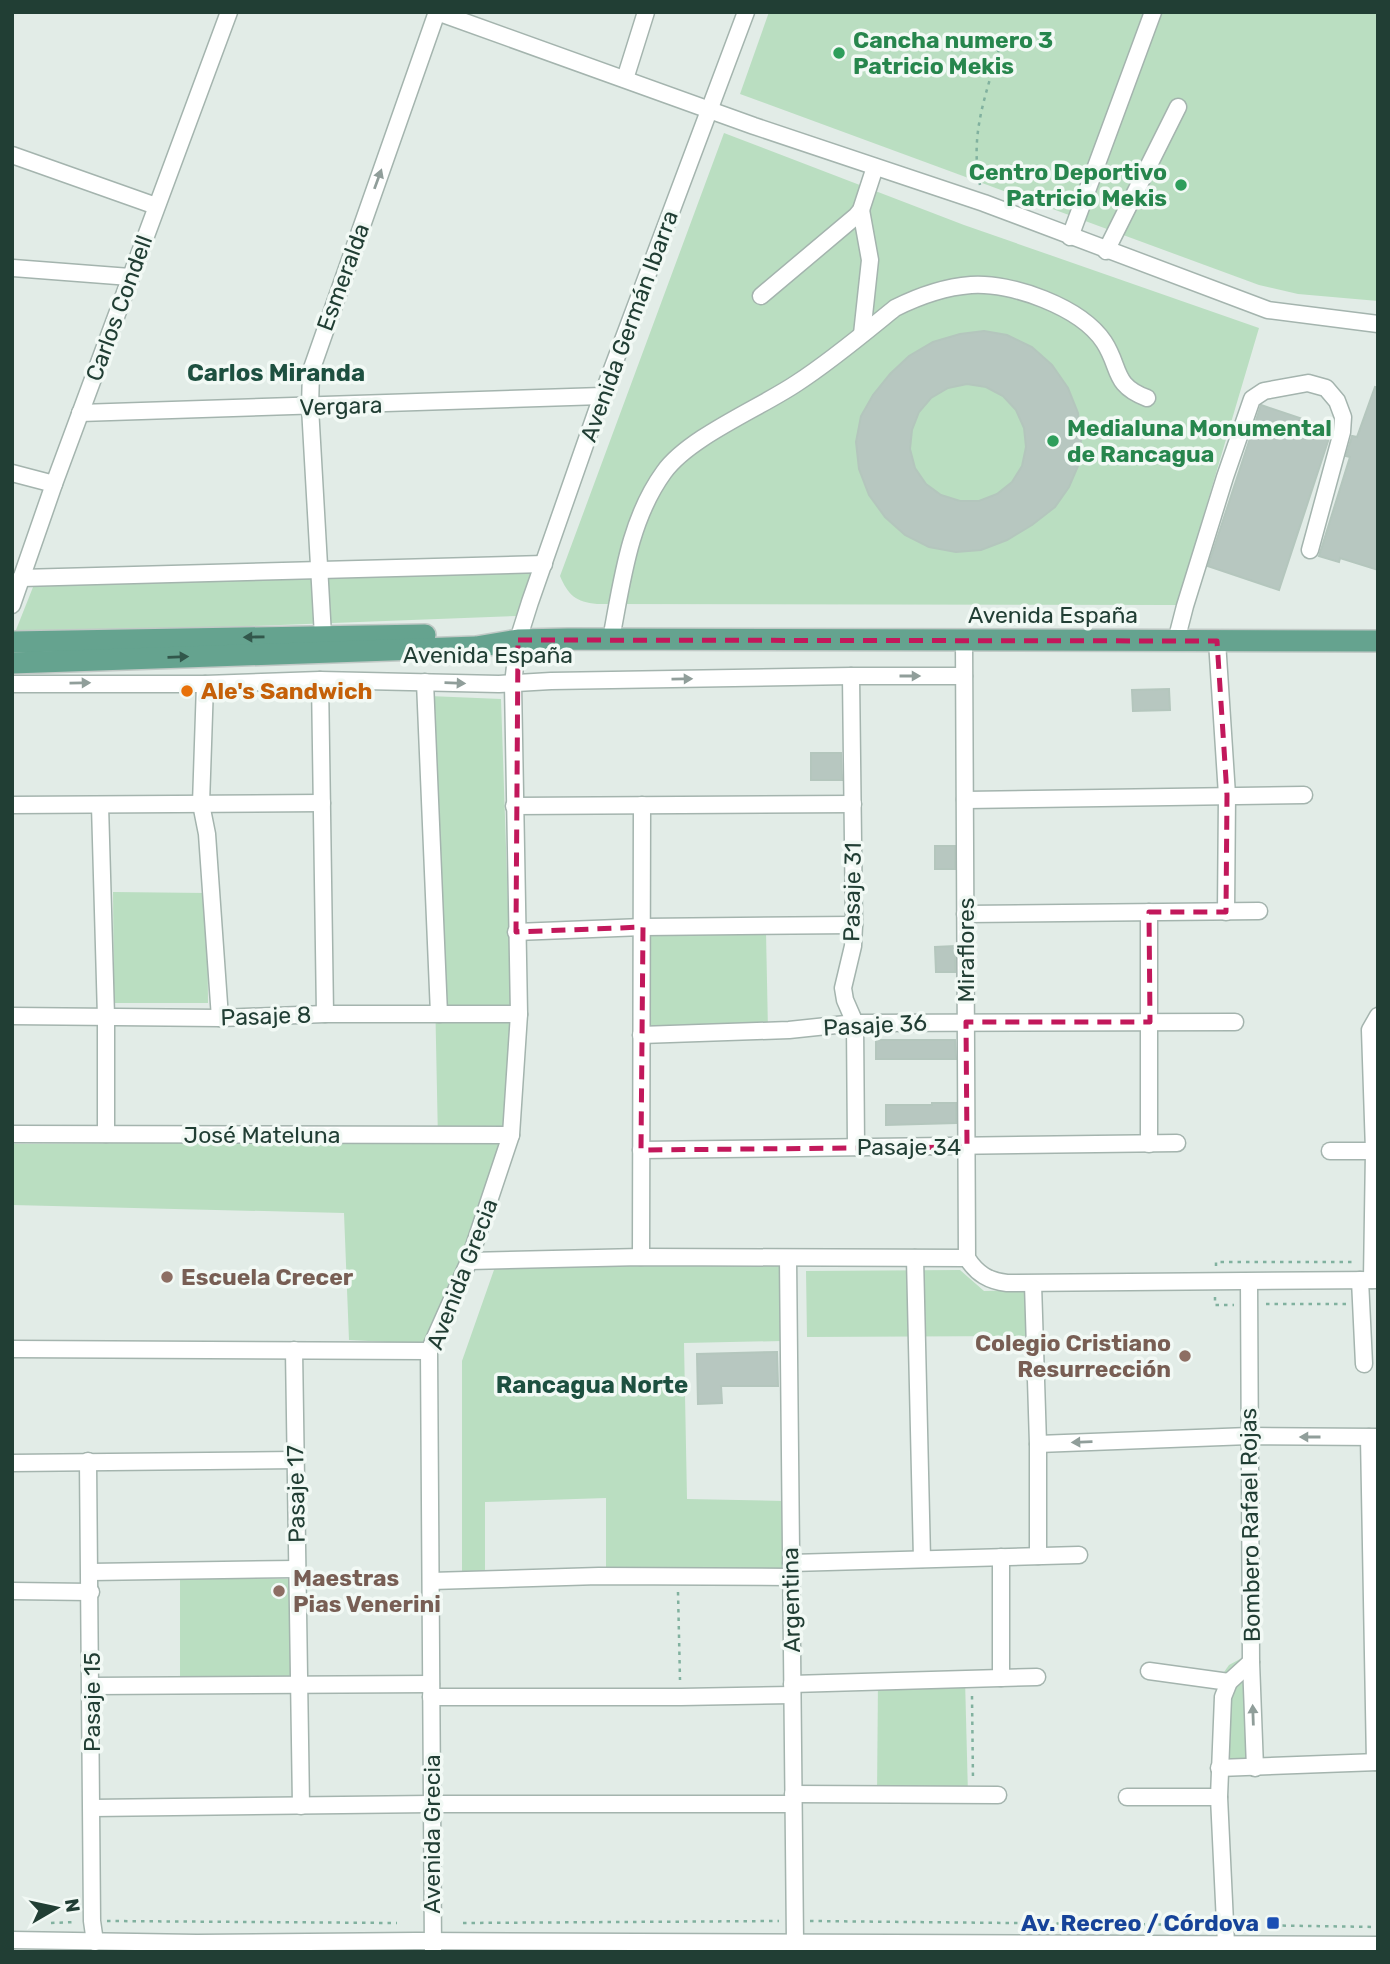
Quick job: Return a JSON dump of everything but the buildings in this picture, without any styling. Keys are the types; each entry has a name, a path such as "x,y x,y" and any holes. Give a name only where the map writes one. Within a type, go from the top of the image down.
{"main road":[{"name":"Avenida España","path":"12,642 481,634 507,636 517,640"},
{"name":"Avenida España","path":"12,663 476,647 517,640 1378,641"}],"street":[{"name":"Carlos Condell","path":"12,606 54,484 229,12"},
{"path":"437,12 464,17 625,79 984,203 1268,310 1378,324"},
{"name":"Esmeralda","path":"323,636 310,381 315,357 437,12"},
{"path":"625,79 646,12"},
{"name":"Avenida Germán Ibarra","path":"517,640 602,397 746,12"},
{"path":"1070,237 1153,12"},
{"path":"1106,251 1178,107"},
{"path":"12,155 156,206"},
{"path":"863,334 870,260 861,209 875,167"},
{"path":"761,296 861,209"},
{"path":"13,268 130,277"},
{"path":"611,639 630,547 641,514 666,469 682,453 796,384 895,309 913,299 968,285 991,285 1050,302 1086,323 1104,342 1124,386 1134,394 1147,398"},
{"path":"1176,641 1217,503 1252,400 1264,391 1308,383 1326,388 1337,401 1343,417 1342,432 1310,550"},
{"name":"Vergara","path":"80,413 602,397"},
{"path":"12,473 54,484"},
{"path":"21,578 544,564"},
{"name":"Avenida Grecia","path":"432,1947 429,1351 469,1261 511,1135 519,1014 513,684 517,640"},
{"name":"Miraflores","path":"964,641 967,1258"},
{"path":"1217,641 1227,794 1226,912"},
{"name":"Avenida España","path":"12,684 205,684 320,680 513,684 851,676 964,677"},
{"name":"Pasaje 31","path":"851,676 854,925 853,946 844,988 845,1000 855,1023 856,1147"},
{"path":"320,680 326,1014"},
{"path":"425,682 439,1014"},
{"path":"205,684 201,804 207,834 220,1018"},
{"path":"965,800 1227,794 1304,795"},
{"path":"12,806 322,803"},
{"path":"514,806 853,804"},
{"path":"100,805 106,1017 106,1134"},
{"path":"641,1257 642,806"},
{"path":"965,915 1259,911"},
{"path":"1149,912 1149,1143"},
{"path":"516,932 643,927 854,925"},
{"name":"Pasaje 8","path":"12,1016 220,1018 326,1014 519,1014"},
{"path":"1364,1364 1374,1151 1370,1030 1377,1016"},
{"name":"Pasaje 36","path":"641,1034 789,1030 855,1023 1235,1022"},
{"name":"José Mateluna","path":"12,1134 511,1135"},
{"name":"Pasaje 34","path":"641,1150 1177,1143"},
{"path":"1330,1151 1374,1151"},
{"path":"469,1261 641,1257 967,1258 976,1270 989,1279 1007,1283 1370,1280"},
{"name":"Argentina","path":"788,1258 795,1942"},
{"path":"915,1258 922,1559"},
{"name":"Bombero Rafael Rojas","path":"1249,1282 1251,1662 1255,1768"},
{"path":"1033,1284 1038,1556"},
{"path":"12,1349 429,1351"},
{"name":"Pasaje 17","path":"295,1350 301,1806"},
{"path":"1038,1444 1249,1436 1373,1437 1376,1762 1219,1769"},
{"path":"12,1462 296,1460"},
{"name":"Pasaje 15","path":"88,1461 92,1921 95,1942"},
{"path":"430,1581 677,1577 922,1559 1079,1555"},
{"path":"1001,1557 1001,1678"},
{"path":"90,1572 298,1569"},
{"path":"12,1591 91,1592"},
{"path":"1237,1947 1225,1925 1219,1769 1223,1697 1229,1682 1251,1662"},
{"path":"1149,1671 1229,1682"},
{"path":"92,1686 299,1684 681,1697 1038,1677"},
{"path":"92,1808 999,1795"},
{"path":"1127,1797 1219,1797"},
{"path":"12,1940 95,1942 142,1947 265,1948 691,1947 795,1942 1059,1948 1378,1945"}],"path":[{"path":"984,203 975,157 976,135 1002,42"},
{"path":"677,1577 681,1697"},
{"path":"972,1679 973,1795"},
{"path":"39,1923 794,1921 1378,1927"}],"highlighted area":[{"path":"518,640 1217,641 1227,795 1226,912 1149,912 1150,1022 966,1022 967,1147 641,1150 643,927 516,932"}],"green space":[{"name":"Centro Deportivo Patricio Mekis","path":"769,12 1378,12 1378,301 1298,294 1259,285 740,94"},
{"name":"Centro Deportivo Patricio Mekis","path":"724,133 964,225 1259,328 1177,605 597,604 578,599 570,593 560,576"},
{"path":"540,559 516,616 14,635 39,572"},
{"path":"429,696 501,699 512,1026 506,1130 466,1259 427,1344 349,1340 344,1213 12,1205 12,1144 438,1141"},
{"path":"113,892 207,893 208,1003 114,1003"},
{"path":"647,932 766,932 768,1031 647,1032"},
{"path":"641,1263 781,1265 782,1341 684,1343 687,1499 784,1501 784,1570 606,1570 606,1498 485,1502 485,1572 462,1572 462,1361 495,1267"},
{"path":"960,1270 984,1291 1027,1290 1028,1336 807,1337 806,1271"},
{"path":"180,1578 294,1579 294,1683 180,1682"},
{"path":"1253,1652 1253,1768 1220,1769 1222,1675 1229,1665"},
{"path":"965,1679 968,1795 877,1795 878,1681"}],"place":[{"name":"Cancha numero 3 Patricio Mekis","path":"839,53"},
{"name":"Centro Deportivo Patricio Mekis","path":"1181,185"},
{"name":"Medialuna Monumental de Rancagua","path":"1053,441"},
{"name":"Ale's Sandwich","path":"187,691"},
{"name":"Escuela Crecer","path":"167,1277"},
{"name":"Colegio Cristiano Resurrección","path":"1185,1356"},
{"name":"Maestras Pias Venerini","path":"279,1591"},
{"name":"Av. Recreo / Córdova","path":"1273,1923"}],"district":[{"name":"Carlos Miranda","path":"276,373"},
{"name":"Rancagua Norte","path":"592,1385"}]}
